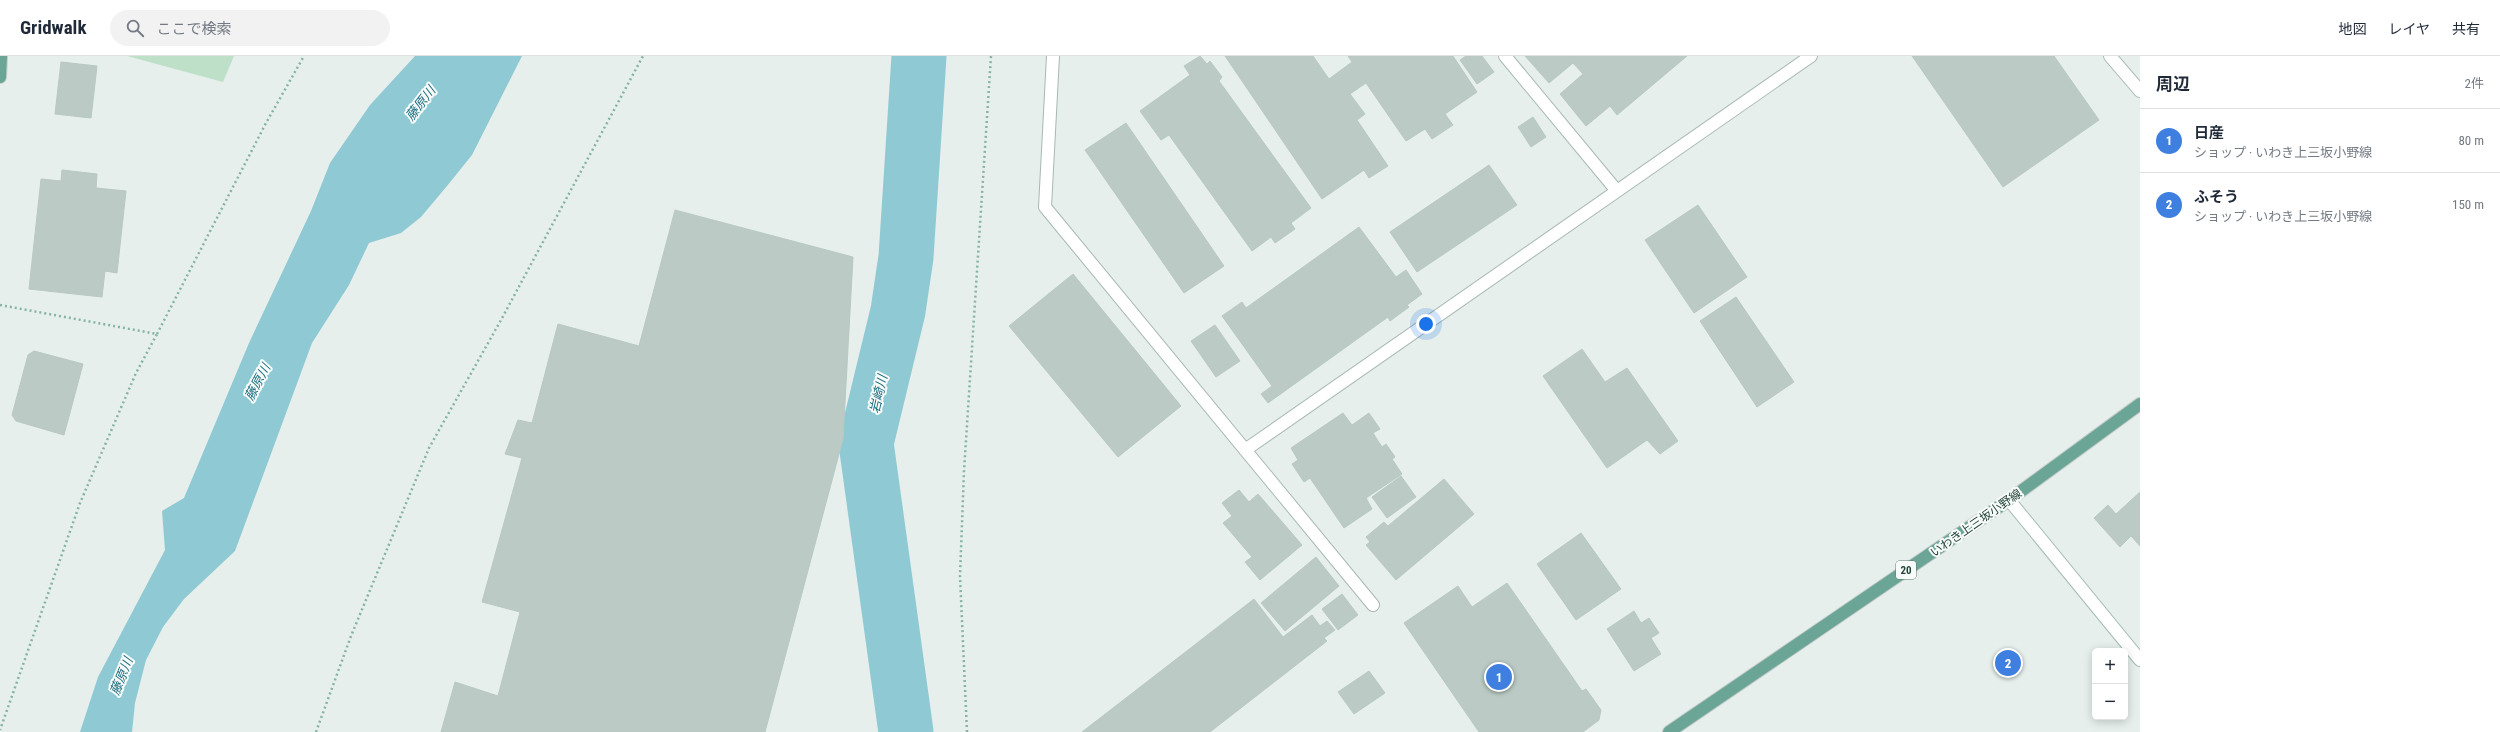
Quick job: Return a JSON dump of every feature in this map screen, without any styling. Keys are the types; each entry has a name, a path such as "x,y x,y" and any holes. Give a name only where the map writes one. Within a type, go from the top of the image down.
{"main road":[{"path":"0,77 1,56"},
{"name":"いわき上三坂小野線","path":"1669,732 2009,500 2140,404"}],"street":[{"path":"1052,56 1045,207 1373,605"},
{"path":"1505,56 1617,191"},
{"path":"1245,450 1811,56"},
{"path":"2110,56 2140,91"},
{"path":"2009,500 2140,660"}],"path":[{"path":"0,730 80,503 136,373 266,123 304,56"},
{"path":"316,732 351,636 429,448 502,320 643,56"},
{"path":"967,732 960,576 964,471 991,56"},
{"path":"0,305 157,334"}],"green space":[{"path":"127,56 234,56 223,82"}],"water":[{"name":"藤原川","path":"415,56 522,56 472,155 447,186 421,217 401,233 369,243 349,285 312,343 235,551 184,599 163,627 146,660 135,703 132,732 80,732 98,677 165,550 162,511 184,498 249,343 311,211 330,163 370,105"}],"building":[{"path":"1200,56 1207,64 1210,61 1222,77 1219,81 1311,208 1291,223 1295,229 1275,243 1271,237 1252,251 1169,135 1161,140 1140,111 1190,75 1184,66"},
{"path":"1225,56 1313,56 1329,79 1352,62 1348,56 1453,56 1477,92 1445,114 1453,125 1432,139 1425,129 1406,141 1366,83 1350,94 1365,114 1357,120 1388,166 1369,178 1364,170 1322,199"},
{"path":"1466,56 1482,56 1494,72 1477,84 1460,60"},
{"path":"1525,56 1687,56 1617,115 1610,106 1586,126 1560,94 1583,74 1573,63 1549,83"},
{"path":"1912,56 2054,56 2099,120 2003,187"},
{"path":"61,62 97,66 91,118 55,114"},
{"path":"1533,117 1546,137 1531,147 1518,127"},
{"path":"1126,123 1224,266 1184,293 1085,150"},
{"path":"1489,165 1517,205 1417,272 1390,232"},
{"path":"62,170 97,174 96,188 126,191 117,273 105,271 102,297 29,289 41,179 61,181"},
{"path":"1698,205 1747,277 1694,313 1645,240"},
{"path":"675,210 853,257 843,439 765,732 441,732 455,682 498,696 520,612 482,602 522,458 505,454 518,420 532,423 558,324 639,346"},
{"path":"1359,227 1396,277 1406,270 1422,294 1407,305 1409,307 1390,321 1388,317 1268,403 1261,394 1272,386 1222,316 1242,302 1246,308"},
{"path":"1073,274 1181,406 1118,457 1009,326"},
{"path":"1736,297 1794,382 1757,407 1700,321"},
{"path":"1215,325 1240,361 1216,377 1191,341"},
{"path":"1582,349 1605,382 1627,368 1678,441 1660,454 1647,440 1607,468 1543,376"},
{"path":"34,351 83,364 64,435 16,421 12,415 28,355"},
{"path":"1343,413 1352,425 1369,413 1380,429 1373,433 1382,447 1386,444 1395,457 1392,459 1402,474 1366,498 1372,509 1344,528 1310,478 1304,482 1292,464 1298,460 1291,448"},
{"path":"1401,476 1416,497 1387,518 1372,497"},
{"path":"1444,479 1474,514 1396,580 1366,545 1370,542 1366,537 1384,522 1388,526"},
{"path":"1239,490 1249,502 1258,494 1302,545 1260,580 1245,562 1252,557 1223,523 1232,516 1222,503"},
{"path":"2140,492 2140,546 2131,536 2120,547 2094,518 2108,505 2116,514"},
{"path":"1581,533 1621,589 1576,620 1537,564"},
{"path":"1316,557 1339,586 1285,631 1261,603"},
{"path":"1507,583 1582,691 1586,689 1601,710 1599,720 1583,732 1479,732 1404,623 1458,586 1472,607"},
{"path":"1342,594 1358,615 1338,630 1322,609"},
{"path":"1254,599 1283,637 1312,615 1320,626 1327,621 1335,630 1324,638 1327,641 1210,732 1082,732"},
{"path":"1634,611 1641,623 1649,618 1659,633 1651,638 1661,654 1634,671 1607,629"},
{"path":"1369,671 1385,693 1354,714 1338,692"}],"waterway":[{"name":"岩崎川","path":"906,732 866,443 898,311 906,257 919,56"}],"place":[{"name":"ふそう","path":"2008,663"},
{"name":"日産","path":"1499,677"}]}
